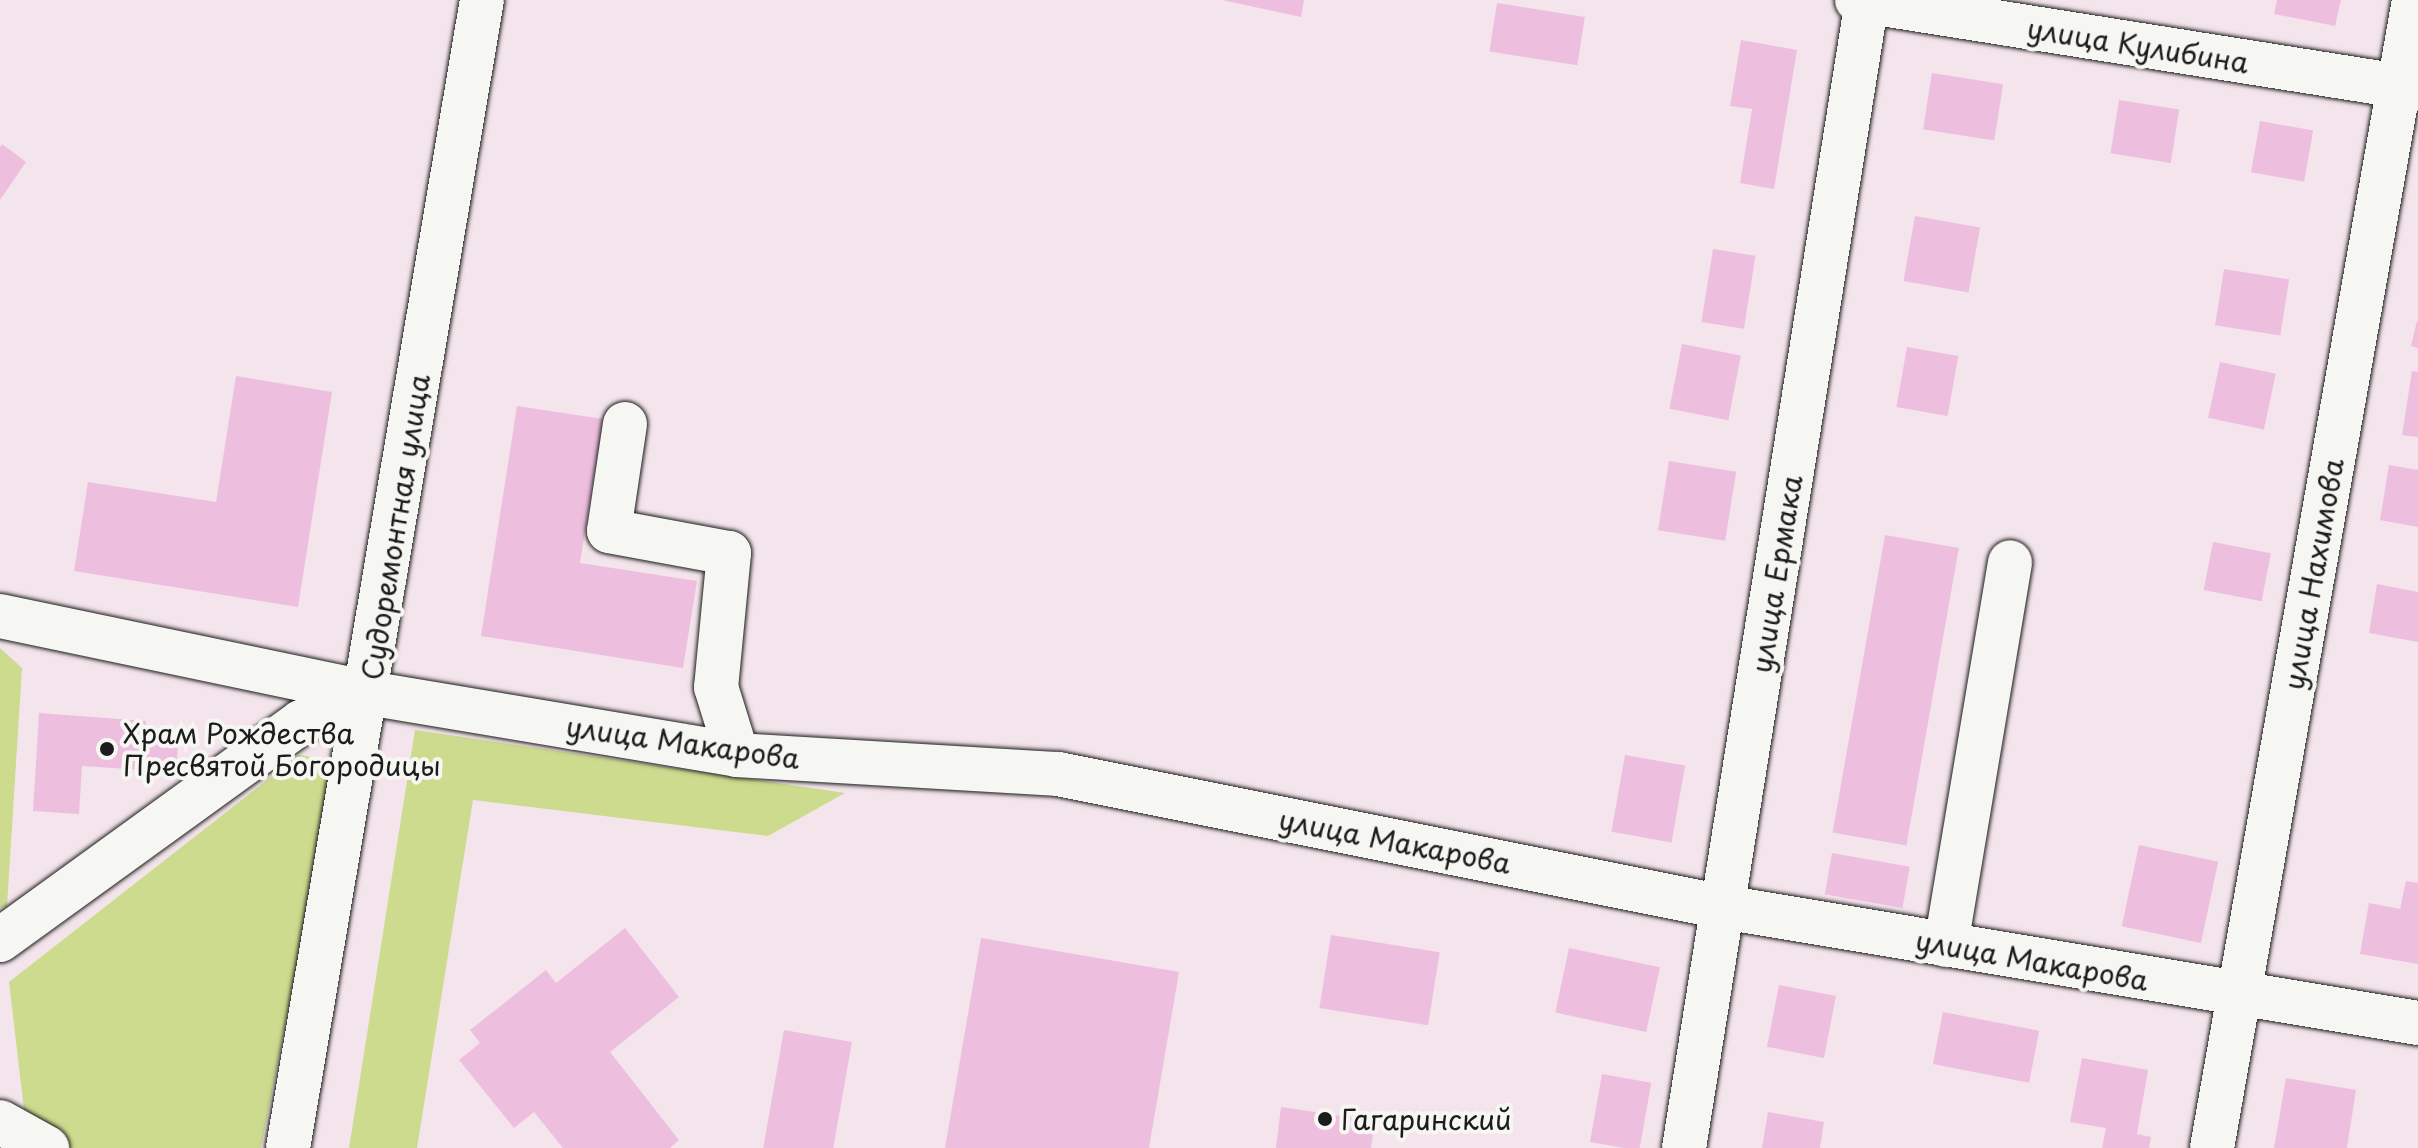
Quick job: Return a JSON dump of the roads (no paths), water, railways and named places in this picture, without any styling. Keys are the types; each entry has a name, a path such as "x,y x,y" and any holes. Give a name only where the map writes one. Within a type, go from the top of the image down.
{"street":[{"name":"Судоремонтная улица","path":"288,1148 368,693 482,0"},
{"name":"улица Нахимова","path":"2212,1148 2236,996 2409,88 2414,0"},
{"name":"улица Кулибина","path":"1864,1 2409,88"},
{"name":"улица Ермака","path":"1684,1148 1864,1"},
{"path":"625,424 609,531 729,553 716,687 737,755"},
{"path":"1946,945 2010,562"},
{"name":"улица Макарова","path":"0,616 368,693 737,755 1058,774 1723,907 2236,996 2418,1023"},
{"path":"0,940 301,722 368,693"},
{"path":"0,1122 47,1148"}],"place":[{"name":"Храм Рождества Пресвятой Богородицы","path":"107,749"},
{"name":"Гагаринский","path":"1325,1119"}]}
